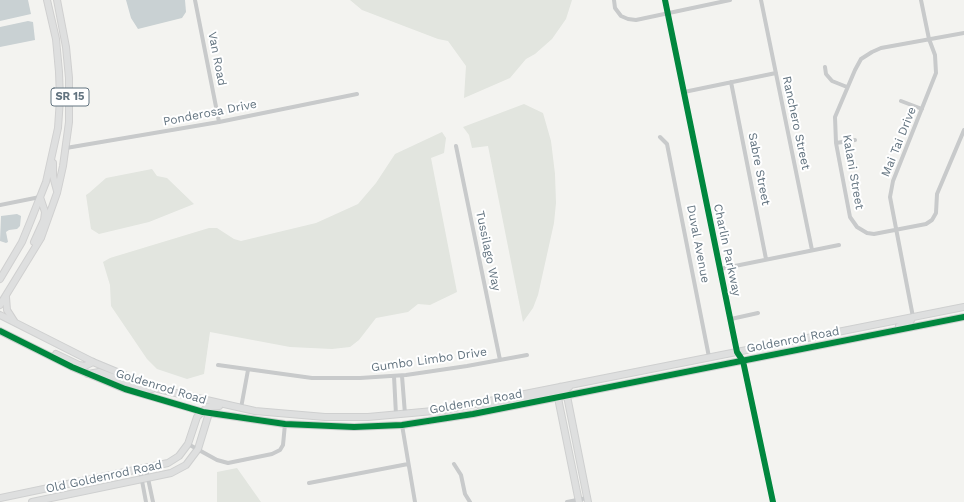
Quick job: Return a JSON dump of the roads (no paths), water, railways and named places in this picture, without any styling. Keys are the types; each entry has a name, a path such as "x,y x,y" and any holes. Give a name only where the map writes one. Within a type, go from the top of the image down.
{"main road":[{"name":"SR 15","path":"0,279 22,242 40,197 51,162 58,128 60,78 56,39 48,0"},
{"name":"SR 15","path":"0,305 41,238 57,193 66,148 69,115 69,78 66,47 57,0"},
{"path":"57,193 53,176 53,164 59,136 58,128"},
{"path":"30,257 31,249 44,220 45,212 40,197"},
{"path":"7,294 5,300 7,310 14,321"},
{"path":"914,327 928,318 954,312 961,308"},
{"name":"Goldenrod Road","path":"0,315 93,362 158,388 227,406 325,417 396,415 444,410 961,308"},
{"path":"867,336 871,331 904,325 912,320 913,317"},
{"name":"Goldenrod Road","path":"0,331 88,374 125,389 206,413 285,424 326,427 402,424 473,414 964,317"},
{"path":"37,349 52,352 79,365 85,366 93,362"},
{"path":"88,374 99,372 145,389 158,388"},
{"path":"579,501 558,398 564,390 581,382"},
{"path":"473,414 488,407 553,394 560,387"},
{"path":"567,396 588,500"},
{"path":"206,413 207,407 227,406"},
{"name":"Old Goldenrod Road","path":"0,498 160,466 174,460 188,444 197,417 206,413"},
{"name":"Old Goldenrod Road","path":"32,502 148,479 178,470 186,465 198,449 206,413"}],"street":[{"name":"Van Road","path":"195,0 219,122"},
{"path":"614,0 618,12 628,19 636,20 713,2 730,0"},
{"name":"Charlin Parkway","path":"666,0 737,352 743,361 773,502"},
{"name":"Ranchero Street","path":"761,0 812,250"},
{"name":"Mai Tai Drive","path":"913,317 890,197 892,181 936,74 935,54 929,39 921,0"},
{"name":"Kalani Street","path":"896,229 874,234 867,233 858,228 850,217 836,143 835,117 847,87 861,59 881,48 964,33"},
{"path":"825,67 826,74 832,81 847,87"},
{"path":"684,92 776,73"},
{"name":"Sabre Street","path":"731,82 766,259"},
{"name":"Ponderosa Drive","path":"66,148 219,122 357,94"},
{"path":"900,100 922,109"},
{"path":"896,229 926,224 932,220 936,213 937,194 964,130"},
{"name":"Duval Avenue","path":"660,137 667,144 709,357"},
{"path":"836,143 855,140"},
{"name":"Tussilago Way","path":"456,146 500,360"},
{"path":"0,205 40,197"},
{"path":"720,268 839,245"},
{"path":"731,319 758,313"},
{"name":"Gumbo Limbo Drive","path":"218,365 312,378 360,378 402,376 500,360 527,354"},
{"path":"241,408 248,370"},
{"path":"394,376 396,415"},
{"path":"402,376 405,414"},
{"path":"394,392 403,392"},
{"path":"188,444 217,460 228,463 272,454 280,450 283,445 285,424"},
{"path":"402,424 416,502"},
{"path":"309,483 408,464"},
{"path":"454,464 461,475 465,494 470,502"},
{"path":"146,469 153,502"},
{"path":"140,470 146,502"},
{"path":"567,502 588,500"}]}
